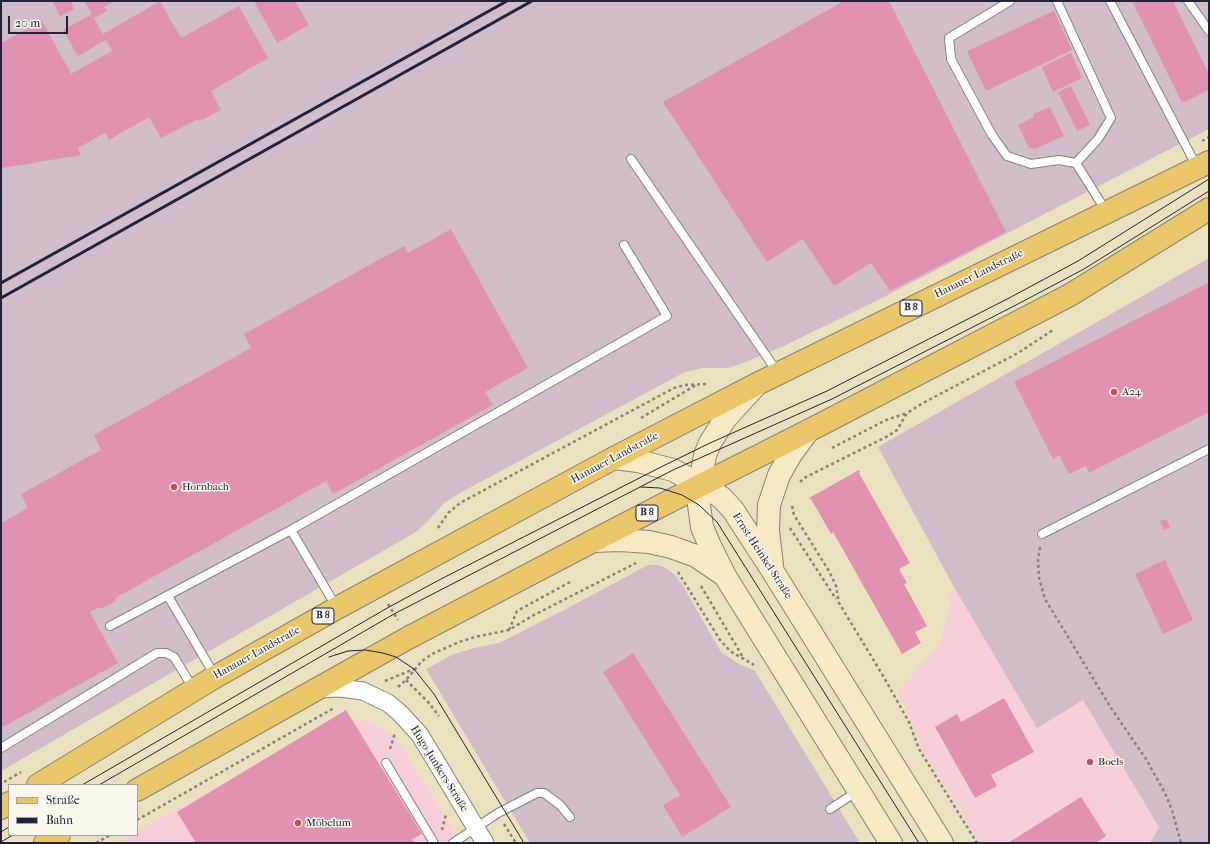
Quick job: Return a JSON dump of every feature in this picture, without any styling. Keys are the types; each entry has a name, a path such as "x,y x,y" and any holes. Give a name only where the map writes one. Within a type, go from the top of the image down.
{"main road":[{"name":"Hanauer Landstraße","path":"40,784 215,677 337,608 614,458 757,384 1203,165"},
{"name":"B 8","path":"138,789 408,638 1070,295 1209,209"},
{"path":"757,384 725,419 710,443 702,472 700,505 702,527 725,576 891,843"},
{"path":"772,570 768,531 769,505 779,475 791,454 808,432"},
{"name":"Ernst-Heinkel-Straße","path":"614,458 638,461 673,470 722,498 733,510 942,843"},
{"path":"593,541 620,540 649,542 671,547 696,556 725,576"},
{"path":"45,843 57,836"}],"street":[{"name":"Hugo-Junkers-Straße","path":"316,689 340,688 363,691 388,703 409,722 420,735 485,843"}],"lane":[{"path":"1010,1 948,38 951,59 992,135 1007,156 1031,164 1059,160 1076,163 1106,212"},
{"path":"1057,1 1111,118 1098,140 1076,163"},
{"path":"1110,1 1203,165"},
{"path":"1188,1 1209,31"},
{"path":"631,159 778,374"},
{"path":"110,626 291,530 667,316 624,245"},
{"path":"1042,534 1209,449"},
{"path":"291,530 337,608"},
{"path":"168,596 215,677"},
{"path":"1,748 157,653 166,653 174,657 194,689"},
{"path":"386,763 434,843"},
{"path":"830,809 859,791"},
{"path":"453,843 504,810 537,793 544,792 560,805 570,817"}],"path":[{"path":"832,448 886,420 907,413 932,398 1018,354 1059,326"},
{"path":"640,419 696,385"},
{"path":"797,484 806,477 888,436 897,430 907,413"},
{"path":"792,502 794,515 834,580 838,603"},
{"path":"790,528 882,674 908,722 919,749 977,843"},
{"path":"1042,534 1038,559 1039,578 1045,599 1111,708 1146,759 1165,792 1172,810 1181,843"},
{"path":"422,661 438,651 459,642 508,630 532,616 638,562"},
{"path":"676,569 720,640 730,651 744,660 754,664 758,668"},
{"path":"508,630 517,611 572,581"},
{"path":"698,582 744,660"},
{"path":"406,680 429,703 439,716"},
{"path":"138,819 333,708 341,707"},
{"path":"96,843 108,836"}],"shaded area":[{"path":"1,1 1209,1 1209,129 878,300 784,346 727,368 703,368 685,372 460,493 444,503 416,532 1,771"},
{"path":"1209,258 1209,843 1150,843 1159,827 1083,700 1037,728 954,587 878,447"},
{"path":"648,565 664,567 674,574 682,584 721,652 739,664 755,671 860,843 530,843 426,669 452,655 470,649 499,643"},
{"path":"954,587 1037,728 1083,700 1159,827 1150,843 980,843 923,751 898,691 940,642"},
{"path":"352,719 370,722 390,733 404,750 461,843 116,843 128,836 138,836 138,830 312,733"}],"building":[{"path":"52,1 73,1 71,2 74,9 60,16"},
{"path":"84,1 115,1 104,7 107,11 94,18 103,34 160,1 181,38 239,6 268,58 211,91 221,110 202,120 201,119 199,121 198,119 161,138 149,117 109,140 105,133 78,148 81,155 2,168 1,43 42,21 71,74 112,51 106,40 78,56 63,30 92,14"},
{"path":"254,1 295,1 309,25 277,43"},
{"path":"844,1 889,1 1006,232 890,291 871,263 834,286 803,239 767,262 663,102"},
{"path":"1132,1 1173,1 1209,74 1209,90 1182,103"},
{"path":"1054,11 1072,50 986,91 967,51"},
{"path":"1071,53 1082,78 1053,92 1042,67"},
{"path":"1071,86 1090,125 1077,131 1058,92"},
{"path":"1050,107 1064,136 1035,149 1029,148 1018,125 1034,117 1033,114"},
{"name":"Hornbach","path":"451,229 528,368 485,392 493,405 333,494 326,481 115,598 116,601 90,612 118,663 1,728 1,523 28,508 21,494 101,450 94,435 251,348 244,334 404,246 408,253"},
{"name":"A24","path":"1209,282 1209,412 1089,473 1086,466 1069,474 1059,455 1053,459 1014,382"},
{"path":"859,470 859,473 910,563 899,569 907,583 904,584 927,626 915,632 921,643 902,654 833,532 830,534 811,499 809,498"},
{"path":"1166,519 1170,527 1164,530 1160,521"},
{"path":"1165,560 1193,620 1163,634 1135,574"},
{"path":"633,653 731,807 682,837 663,805 680,795 603,672"},
{"path":"1004,698 1034,752 991,775 997,786 975,798 935,727 957,714 961,722"},
{"path":"346,710 422,834 412,839 415,843 196,843 177,812"},
{"path":"1081,797 1106,836 1095,843 1008,843"}],"tram line":[{"path":"84,784 389,607 441,579 661,467 710,443 827,391 1011,297 1078,261 1209,179"},
{"path":"101,784 394,614 673,470 832,399 1016,305 1084,269 1209,191"},
{"path":"641,487 660,488 682,495 699,505 717,522 919,843"},
{"path":"329,657 348,651 365,650 396,657 414,669 434,694 524,843"},
{"path":"1,832 8,828"},
{"path":"1,842 11,836"}],"railway":[{"path":"1,283 507,1"},
{"path":"1,298 532,1"}],"place":[{"name":"A24","path":"1114,392"},
{"name":"Hornbach","path":"174,487"},
{"name":"Boels","path":"1090,762"},
{"name":"Möbelum","path":"298,823"}]}
